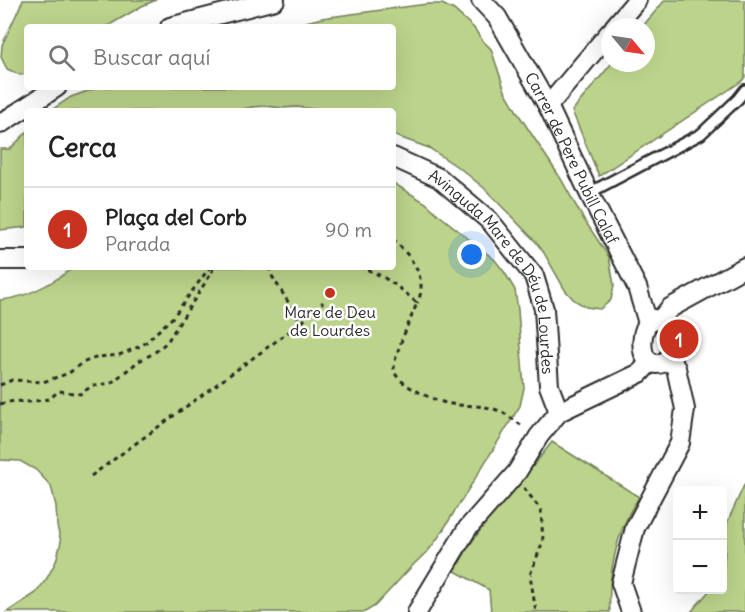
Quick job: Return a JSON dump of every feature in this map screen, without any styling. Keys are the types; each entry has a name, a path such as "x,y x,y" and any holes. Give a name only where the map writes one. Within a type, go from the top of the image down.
{"street":[{"path":"182,24 275,0"},
{"name":"Carrer de Pere Pubill Calaf","path":"481,0 497,17 548,106 589,194 654,322"},
{"path":"622,18 637,0"},
{"path":"548,106 601,43"},
{"path":"25,108 52,90"},
{"path":"0,124 24,108"},
{"name":"Avinguda Mare de Déu de Lourdes","path":"396,158 439,178 482,214 534,276 544,309 549,386 559,411"},
{"path":"0,260 24,261"},
{"path":"654,322 666,325 670,332 672,350 669,358 657,364 650,362 643,352 644,331 654,322 670,308 745,267"},
{"path":"631,612 621,583 635,528 680,443 685,410 676,368 669,358"},
{"path":"417,612 467,529 514,476 539,436 559,411 640,373 650,362"}],"lane":[{"path":"589,194 701,134 745,90"}],"path":[{"path":"396,241 407,253 420,278 422,290 395,360 394,372 399,380 415,390 446,403 480,406 499,411 539,436"},
{"path":"0,385 12,380 43,382 69,373 82,363 98,357 119,355 143,345 173,317 209,270"},
{"path":"0,404 49,399 59,391 80,394 92,387 111,383 167,342 212,270"},
{"path":"270,270 301,323"},
{"path":"370,270 405,292 417,303"},
{"path":"91,476 301,323 323,302"},
{"path":"514,476 541,510 543,541 530,575 536,612"}],"green space":[{"path":"23,0 156,0 111,24 24,24 24,74 7,69 1,57 2,45"},
{"path":"665,0 745,0 745,77 599,176 572,111 604,72 655,72 655,18 650,18"},
{"path":"442,4 454,10 474,28 491,49 505,91 519,115 609,257 614,285 611,300 600,309 586,307 574,300 565,290 536,242 484,188 429,148 396,136 396,108 265,106 248,108 54,108 71,97 91,90 396,90 396,24 298,24 322,18"},
{"path":"24,135 24,227 0,230 0,149 10,149"},
{"path":"396,185 426,203 495,260 515,290 524,388 520,406 429,550 375,606 365,612 7,612 36,593 56,561 61,542 51,486 36,470 20,461 0,460 0,300 39,289 70,270 396,270"},
{"path":"552,442 639,497 622,529 615,552 611,576 610,612 491,612 489,590 455,571 493,512 519,484"},
{"path":"745,483 745,612 691,612 707,594 727,594 727,523"}],"place":[{"name":"Mare de Deu de Lourdes","path":"330,293"},
{"name":"Plaça del Corb","path":"679,339"}]}
